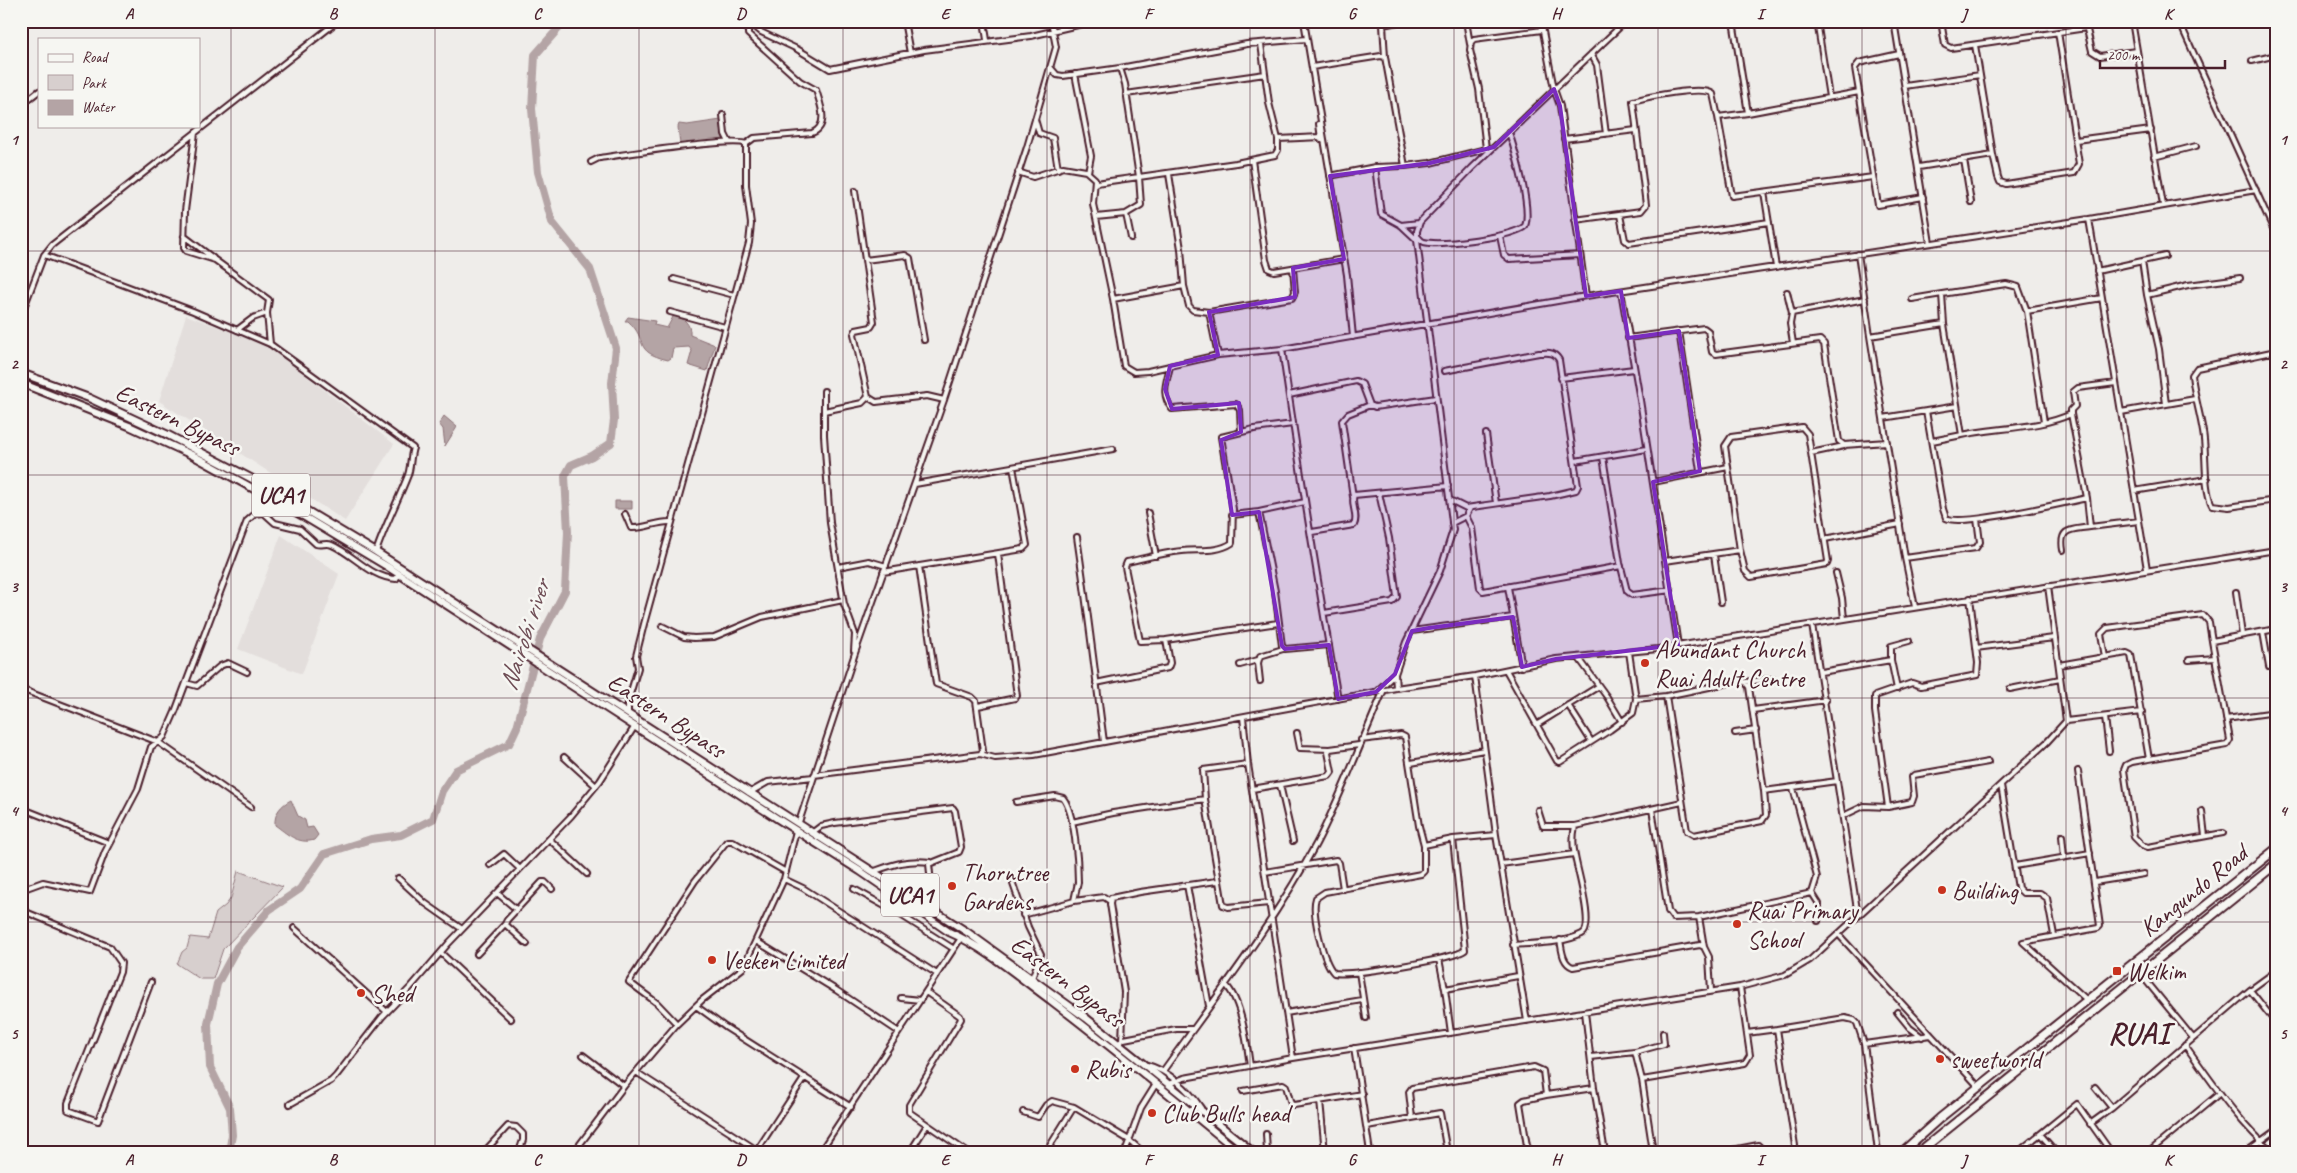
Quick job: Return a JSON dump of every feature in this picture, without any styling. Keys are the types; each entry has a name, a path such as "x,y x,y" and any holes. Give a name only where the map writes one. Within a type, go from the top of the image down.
{"highway":[{"name":"Kangundo Road","path":"1902,1152 1979,1087 2276,849"},
{"name":"Kangundo Road","path":"1919,1152 2276,864"}],"main road":[{"name":"Eastern Bypass","path":"21,373 89,398 143,423 255,480 376,552 524,651 549,670 796,831 860,870 949,932 1020,977 1156,1083 1239,1152"},
{"name":"Eastern Bypass","path":"21,383 140,431 214,466 273,498 524,651 549,662 874,871 1032,978 1120,1042 1143,1064 1171,1082 1205,1114 1253,1152"},
{"path":"140,431 143,423"}],"street":[{"path":"21,315 44,255 52,245 338,21"},
{"path":"904,21 910,53"},
{"path":"984,21 988,40"},
{"path":"799,822 854,653 944,400 1035,119 1057,43 1051,21"},
{"path":"748,22 765,34 797,49 830,69 988,40 1031,36 1095,21"},
{"path":"1304,21 1344,259 1353,337"},
{"path":"1403,21 1383,24 1385,58 1405,166"},
{"path":"1466,21 1479,89 1486,154"},
{"path":"1541,21 1554,89 1560,106 1586,296"},
{"path":"1396,688 1395,674 1406,642 1440,571 1452,536 1450,500 1417,231 1420,223 1486,154 1626,21"},
{"path":"1733,21 1748,113"},
{"path":"1817,21 1829,97"},
{"path":"1894,21 1930,243"},
{"path":"1941,21 1947,47 1975,45 2086,28"},
{"path":"2085,21 2095,54 2100,56 2136,51"},
{"path":"2132,21 2163,205"},
{"path":"2203,21 2180,24 2276,235"},
{"path":"746,144 758,137 812,133 820,127 823,116 816,90 800,81 748,34 748,22"},
{"path":"1470,44 1474,40 1542,30"},
{"path":"1975,45 1993,155 2000,182 2006,184 2074,173 2079,164 2058,32"},
{"path":"1048,76 1120,68 1247,44 1307,39"},
{"path":"1096,183 1169,174 1275,155 1278,150 1278,139 1269,102 1261,44"},
{"path":"1591,54 1597,65 1606,134"},
{"path":"1899,54 1856,65 1872,177 1878,205 1923,197"},
{"path":"2252,61 2276,55"},
{"path":"1312,67 1381,56 1385,58"},
{"path":"1051,68 1057,75"},
{"path":"1096,217 1126,214 1142,205 1126,94 1120,68"},
{"path":"1075,74 1091,156 1088,172"},
{"path":"1126,94 1265,74"},
{"path":"1905,86 1980,75"},
{"path":"1575,220 1641,211 1646,205 1632,103 1648,98 1708,91 1713,94 1730,194 1735,197 1872,177"},
{"path":"21,105 38,92"},
{"path":"1718,117 1859,92"},
{"path":"723,115 725,134 729,142"},
{"path":"1035,119 1039,133 1052,138 1058,169"},
{"path":"1320,119 1321,137 1326,148"},
{"path":"1564,139 1636,130"},
{"path":"2076,140 2151,130"},
{"path":"1376,168 1381,214 1401,225 1417,238 1426,242 1459,241 1500,236 1522,229 1526,223 1525,197 1509,132"},
{"path":"195,133 185,211 184,248 186,251 215,260"},
{"path":"1278,139 1321,137"},
{"path":"592,162 599,158 729,142 743,142 746,144"},
{"path":"628,712 628,701 638,668 638,647 751,234 746,185 746,144"},
{"path":"2154,156 2196,146"},
{"path":"1330,176 1376,168 1430,164 1486,149"},
{"path":"1919,167 1993,155"},
{"path":"1252,160 1266,260 1271,271 1344,259"},
{"path":"1964,160 1971,202"},
{"path":"1018,172 1033,177 1063,167 1088,172 1096,183 1094,204 1124,366 1134,372 1218,355 1282,349 1586,296 2089,219 2256,190"},
{"path":"1169,174 1181,249 1184,286 1190,308 1199,312 1209,312 1292,298 1295,292 1293,268"},
{"path":"855,190 874,322 872,327 856,330 854,334 868,397 876,402 927,396 944,400"},
{"path":"1764,192 1776,267"},
{"path":"1126,214 1131,238"},
{"path":"1620,215 1625,240 1629,243 1769,222"},
{"path":"2089,219 2147,569"},
{"path":"1401,225 1420,223"},
{"path":"184,236 269,300 267,313 270,344"},
{"path":"1500,236 1504,255 1509,259 1580,255"},
{"path":"1858,254 1914,607"},
{"path":"44,255 193,311 270,344 412,448 410,455 412,464 376,552"},
{"path":"865,260 905,255 910,258 924,340"},
{"path":"2097,271 2165,256"},
{"path":"2142,261 2147,295 2159,349 2166,404"},
{"path":"2147,295 2188,285 2240,278"},
{"path":"674,279 734,294"},
{"path":"1912,299 2013,284 2018,287 2022,292 2027,311 2044,422"},
{"path":"1113,299 1184,286"},
{"path":"1620,291 1671,590 1678,645"},
{"path":"1788,292 1792,313 1790,324 1793,343"},
{"path":"1942,294 1944,324 1962,435"},
{"path":"2027,311 2102,298"},
{"path":"1792,313 1865,299"},
{"path":"670,312 725,327"},
{"path":"1209,312 1218,355"},
{"path":"237,330 253,318 267,313"},
{"path":"1870,336 1944,324"},
{"path":"1628,338 1706,328 1712,352 1716,354 1820,340 1824,344 1838,439 1844,445"},
{"path":"1679,331 1700,471"},
{"path":"1282,349 1338,699"},
{"path":"2276,360 2275,351 2194,370 2192,375 2195,398 2203,430 2206,479 2212,505 2217,507 2276,500"},
{"path":"1444,371 1539,353 1552,353 1559,360 1578,486 1576,490 1550,496 1471,507 1462,507 1450,500"},
{"path":"1170,366 1165,390 1172,409 1236,404 1240,410 1242,432"},
{"path":"1561,378 1634,369"},
{"path":"1289,395 1356,381 1362,384 1370,405 1375,408 1436,398"},
{"path":"2090,527 2087,498 2071,414 2071,410 2075,406 2073,392 2078,388 2116,383"},
{"path":"824,391 826,476 830,523 843,600 855,634 854,653"},
{"path":"824,411 862,403 868,397"},
{"path":"2121,412 2195,398"},
{"path":"1312,532 1354,525 1356,519 1342,421 1348,414 1370,405"},
{"path":"1883,418 1956,406"},
{"path":"1926,411 1946,518 1953,520 1977,519 2087,498"},
{"path":"1932,441 2044,422 2071,414"},
{"path":"1278,623 1142,642 1138,639 1125,567 1127,562 1229,545 1234,539 1221,440 1223,436 1293,424"},
{"path":"1802,427 1808,434 1828,561 1825,566 1751,578 1745,571 1740,550 1728,467 1725,446 1730,437 1802,427"},
{"path":"1486,434 1496,503"},
{"path":"1811,453 1844,445 1887,442"},
{"path":"915,484 1113,448"},
{"path":"1575,461 1647,449"},
{"path":"1603,457 1621,566 1629,594 1671,590"},
{"path":"883,572 1023,549 1027,545 1013,467"},
{"path":"1652,482 1728,467"},
{"path":"2134,491 2206,479"},
{"path":"1353,497 1448,486"},
{"path":"1324,613 1392,602 1397,597 1389,538 1379,493"},
{"path":"264,513 273,498"},
{"path":"1232,515 1260,512 1305,502"},
{"path":"1452,523 1466,516 1471,507"},
{"path":"1260,512 1275,591 1283,649"},
{"path":"21,890 43,882 90,892 110,843 138,789 151,747 164,737 247,521 255,514 264,513 275,523 300,529 316,544 332,544 354,560 385,577 396,579 399,574"},
{"path":"1148,513 1156,556"},
{"path":"625,514 630,526 634,528 671,522"},
{"path":"1466,516 1472,528 1480,588 1483,591 1621,566"},
{"path":"1905,558 1976,548 1980,542 1977,519"},
{"path":"2063,550 2062,541 2067,531 2139,521"},
{"path":"1824,538 1900,524"},
{"path":"1077,537 1090,619 1104,742"},
{"path":"1665,560 1714,555 1740,550"},
{"path":"749,792 768,782 980,754 995,758 1016,758 1384,690 1475,676 1556,659 1629,652 1812,625 2147,569 2276,551"},
{"path":"978,706 1017,696 998,554"},
{"path":"1714,555 1721,602"},
{"path":"838,566 869,561 886,566"},
{"path":"919,566 936,684 972,697 978,706 984,748 980,754"},
{"path":"1836,573 1842,598 1844,619"},
{"path":"2048,586 2066,722"},
{"path":"1508,587 1522,667"},
{"path":"2236,592 2242,635"},
{"path":"1888,807 1874,703 1875,696 1912,683 1921,686 1977,675 1970,598"},
{"path":"662,626 684,637 714,637 756,619 843,600"},
{"path":"2105,657 2101,634 2107,628 2203,614 2209,622 2230,740 2227,745 2128,763 2124,770 2134,837 2142,845 2148,846 2223,833"},
{"path":"1412,631 1513,617"},
{"path":"1812,625 1826,700 1858,916"},
{"path":"2212,640 2263,632 2276,628"},
{"path":"2263,632 2269,667"},
{"path":"1976,648 2054,638"},
{"path":"1096,683 1168,668 1170,663 1166,640"},
{"path":"1896,689 1891,660 1891,646 1909,641"},
{"path":"1260,681 1258,660 1262,654 1283,649 1329,646"},
{"path":"1506,670 1559,762 1633,713 1636,699 1629,652"},
{"path":"2059,665 2127,653 2133,657 2149,759"},
{"path":"1578,657 1622,722"},
{"path":"2189,660 2215,658"},
{"path":"1240,665 1258,660"},
{"path":"1821,672 1891,660"},
{"path":"186,683 197,686 220,666 228,664 247,672"},
{"path":"1376,692 1395,674"},
{"path":"1475,676 1496,836 1518,976 1527,1020"},
{"path":"1636,699 1666,696 1738,681 1772,679"},
{"path":"2010,690 2060,679"},
{"path":"1666,696 1687,831 1694,835 1762,821 1766,815 1753,710 1749,687 1745,682"},
{"path":"1538,724 1599,686"},
{"path":"21,689 158,742 251,807"},
{"path":"1163,1071 1226,985 1272,917 1303,865 1332,811 1359,744 1384,690"},
{"path":"1753,710 1826,700"},
{"path":"1568,705 1591,742"},
{"path":"1143,1064 1163,1071 1171,1082 1293,1058 1740,987 1785,975 1810,960 1839,935 2066,722 2142,712"},
{"path":"2226,719 2276,712"},
{"path":"2105,716 2109,751"},
{"path":"1243,717 1268,902 1272,917 1293,1058"},
{"path":"290,1104 331,1081 357,1046 387,1012 596,786 635,726"},
{"path":"1735,733 1756,730"},
{"path":"1297,733 1300,748 1330,749 1359,744"},
{"path":"1362,740 1403,736 1407,740 1419,826 1424,846 1424,871 1421,874 1320,894 1315,902 1322,949 1334,973 1359,972 1438,959 1462,952 1466,945 1453,839"},
{"path":"1252,789 1329,776 1332,772 1328,752 1330,749"},
{"path":"1411,763 1484,750"},
{"path":"564,757 596,786"},
{"path":"1843,816 1864,806 1888,807 1912,802 1914,796 1912,778 1914,775 1988,762"},
{"path":"1248,764 1203,770 1205,799 1224,907 1268,902"},
{"path":"2078,772 2100,927 2023,942 2087,1000"},
{"path":"1764,791 1838,781"},
{"path":"2001,784 2020,892 2040,893 2047,898 2054,935"},
{"path":"1280,785 1293,841"},
{"path":"1793,788 1817,877 1812,893 1819,904 1818,921"},
{"path":"1016,802 1060,796 1066,801 1072,822 1078,884 1074,901"},
{"path":"1072,822 1113,813 1205,799"},
{"path":"1538,810 1541,824 1546,827 1575,826 1682,802"},
{"path":"21,808 110,843"},
{"path":"813,832 821,826 835,823 952,808 955,810 960,850 930,862 917,860 898,862 874,871"},
{"path":"1652,810 1668,911 1670,916 1677,920 1812,893"},
{"path":"2202,811 2205,836"},
{"path":"1513,945 1560,940 1584,934 1588,926 1588,919 1574,854 1575,826"},
{"path":"574,1152 624,1086 677,1024 742,968 784,879 796,831"},
{"path":"1424,846 1453,839 1496,836"},
{"path":"2062,836 2064,857"},
{"path":"549,838 586,874"},
{"path":"677,1024 657,1003 629,982 695,881 727,841 732,841 786,872"},
{"path":"2015,866 2090,853"},
{"path":"490,866 504,854 520,869"},
{"path":"1501,864 1574,854"},
{"path":"1265,872 1338,861 1343,889"},
{"path":"930,862 928,867 934,911"},
{"path":"2095,882 2144,874"},
{"path":"398,878 425,903 462,929"},
{"path":"784,879 803,888 937,974"},
{"path":"1110,901 1114,896 1218,881"},
{"path":"477,954 542,882 545,882 552,889"},
{"path":"1013,884 1023,915 1041,954 1032,978"},
{"path":"1188,885 1209,1006"},
{"path":"854,890 899,914 954,949"},
{"path":"497,892 516,909"},
{"path":"1023,915 1074,901 1104,896 1110,901 1124,992 1120,1042 1176,1029 1193,1029"},
{"path":"21,910 110,947 121,963 120,972 72,1095 68,1110 98,1121 151,982"},
{"path":"1699,917 1704,947 1709,957 1711,991"},
{"path":"505,924 527,944"},
{"path":"294,928 387,1012"},
{"path":"1839,935 1979,1087"},
{"path":"820,1152 961,938"},
{"path":"1560,940 1564,959 1569,966 1573,967 1688,946 1700,945 1704,947"},
{"path":"756,941 836,990 899,1032"},
{"path":"441,953 512,1019"},
{"path":"1438,959 1445,989 1451,1033"},
{"path":"1359,972 1366,1018"},
{"path":"2090,1124 2112,1108 2250,990 2276,972"},
{"path":"1445,989 1518,976"},
{"path":"2143,978 2193,1038"},
{"path":"1226,985 1231,992 1236,1006 1247,1046 1250,1066"},
{"path":"1642,1080 1745,1063 1750,1055 1740,987"},
{"path":"2250,990 2276,1023"},
{"path":"926,992 960,1016 961,1019 909,1105 909,1112 967,1152"},
{"path":"901,998 920,1000"},
{"path":"1286,1013 1362,1000"},
{"path":"696,1006 851,1106"},
{"path":"1585,1012 1594,1088 1605,1152"},
{"path":"1897,1012 1910,1028 1922,1037"},
{"path":"1747,1033 1849,1019 1857,1023 1864,1044 1878,1152"},
{"path":"1777,1029 1796,1152"},
{"path":"1591,1057 1635,1052 1661,1046 1665,1040 1663,1032"},
{"path":"1864,1044 1931,1035"},
{"path":"2185,1045 2220,1093 2260,1141 2272,1152"},
{"path":"1354,1048 1370,1152"},
{"path":"1635,1052 1642,1080 1653,1152"},
{"path":"583,1055 624,1086"},
{"path":"1412,1118 1410,1090 1437,1083 1534,1067 1543,1071 1546,1095"},
{"path":"636,1072 756,1151 805,1078"},
{"path":"1125,1152 1141,1108 1156,1083"},
{"path":"1243,1091 1283,1084 1286,1086 1292,1105 1362,1094"},
{"path":"2095,1087 2112,1108"},
{"path":"1528,1152 1520,1103 1524,1100 1546,1095 1594,1088"},
{"path":"2150,1152 2220,1093"},
{"path":"1023,1112 1038,1117 1046,1105 1052,1101 1074,1107 1129,1140 1143,1152"},
{"path":"1320,1101 1325,1152"},
{"path":"2018,1152 2076,1104 2111,1152"},
{"path":"1046,1152 1074,1107"},
{"path":"1367,1126 1440,1113 1447,1152"},
{"path":"910,1152 927,1125"},
{"path":"484,1152 508,1126 516,1127 523,1134 523,1140 518,1152"},
{"path":"2246,1152 2276,1130"},
{"path":"1266,1134 1267,1152"},
{"path":"2040,1134 2056,1152"},
{"path":"1722,1152 1758,1145 1765,1152"}],"highlighted area":[{"path":"1554,89 1560,106 1586,296 1621,291 1628,338 1679,331 1700,471 1653,482 1678,645 1556,659 1522,667 1513,617 1429,628 1412,631 1395,674 1376,692 1338,699 1329,645 1285,649 1282,646 1259,512 1232,515 1221,440 1241,432 1239,403 1172,409 1165,389 1170,366 1218,355 1209,312 1295,297 1293,268 1344,259 1330,176 1430,163 1494,147"}],"shaded area":[{"path":"186,315 266,345 394,444 345,521 159,401"},
{"path":"281,535 339,574 302,674 238,649"}],"green space":[{"path":"238,871 283,887 223,949 213,979 200,979 177,964 182,952 187,948 190,937 208,939 216,913 231,898"}],"water":[{"path":"721,120 723,139 708,143 680,144 679,124 687,125"},
{"path":"674,315 686,322 690,335 715,345 707,371 688,365 692,351 689,347 673,348 671,358 668,360 649,353 642,345 635,328 628,321 625,321 628,317 655,321 654,325 667,328"},
{"path":"444,416 457,427 445,446 443,429 439,424"},
{"path":"615,501 632,501 632,509 615,509"},
{"path":"291,800 298,816 305,820 307,828 313,827 318,835 314,840 298,840 275,825 279,810"}],"waterway":[{"name":"Nairobi river","path":"229,1152 232,1135 230,1108 210,1067 208,1024 217,984 237,947 269,910 300,889 324,854 371,839 401,835 433,819 442,791 456,770 509,744 517,727 540,639 565,591 568,532 565,476 571,465 592,456 611,443 614,420 612,383 616,348 590,269 552,222 538,172 532,109 535,55 565,21"}],"place":[{"name":"Abundant Church Ruai Adult Centre","path":"1645,663"},
{"name":"Thorntree Gardens","path":"952,886"},
{"name":"Building","path":"1942,890"},
{"name":"Ruai Primary School","path":"1737,924"},
{"name":"Veeken Limited","path":"712,960"},
{"name":"Welkim","path":"2117,971"},
{"name":"Shed","path":"361,993"},
{"name":"sweetworld","path":"1940,1059"},
{"name":"Rubis","path":"1075,1069"},
{"name":"Club Bulls head","path":"1152,1113"}],"district":[{"name":"RUAI","path":"2139,1034"}]}
